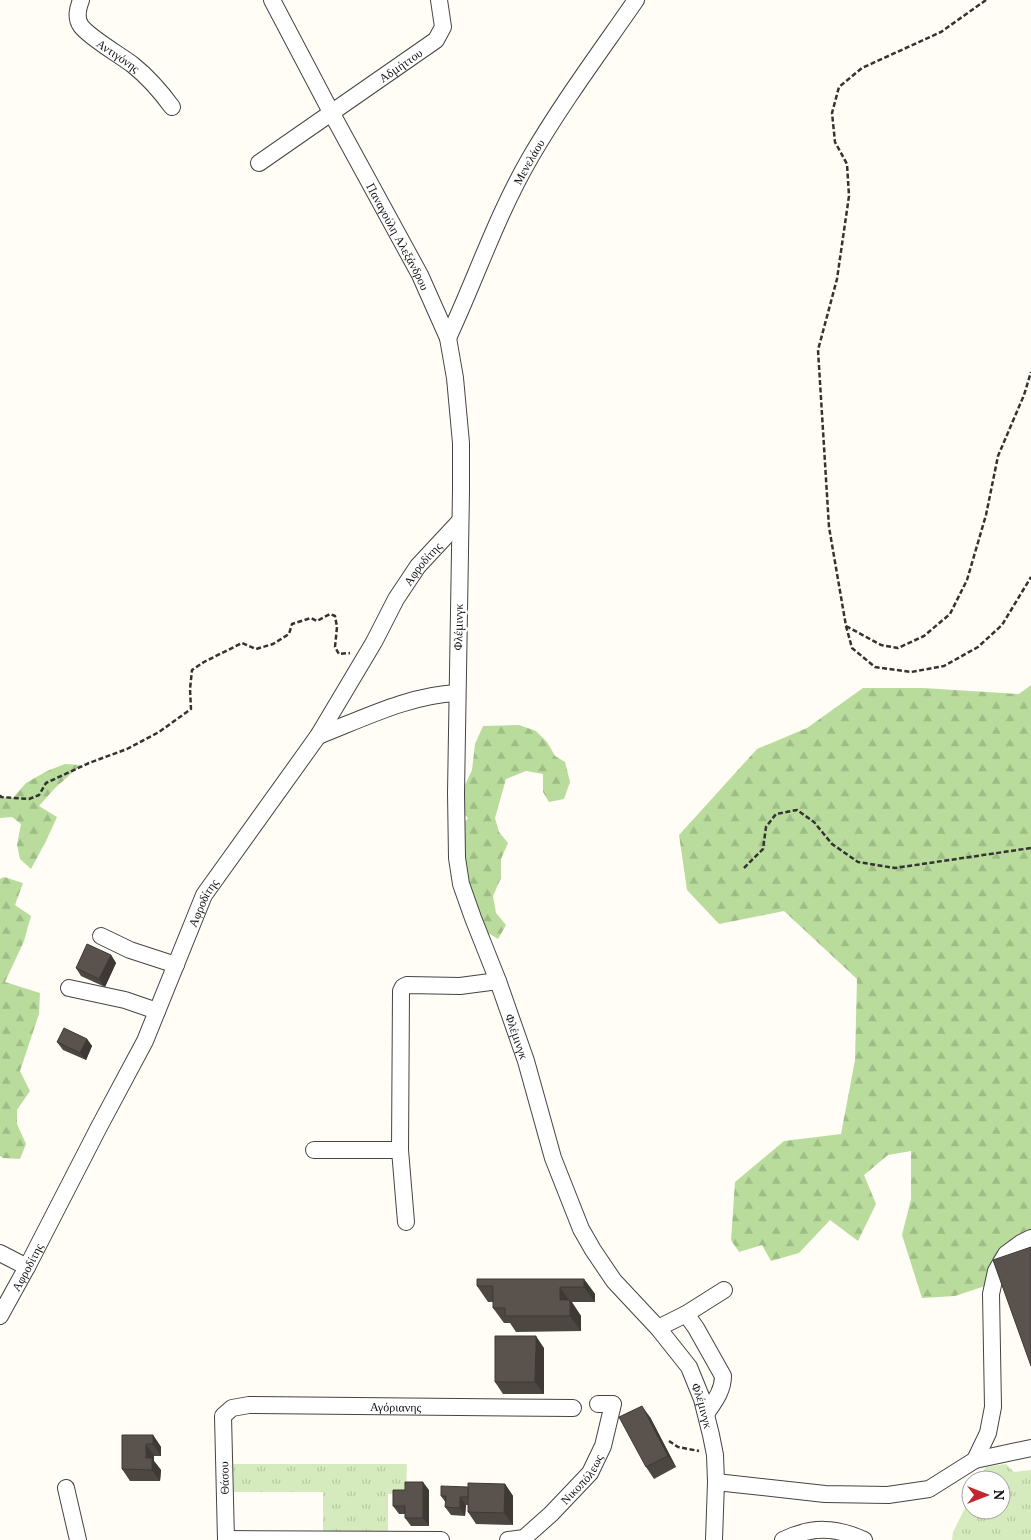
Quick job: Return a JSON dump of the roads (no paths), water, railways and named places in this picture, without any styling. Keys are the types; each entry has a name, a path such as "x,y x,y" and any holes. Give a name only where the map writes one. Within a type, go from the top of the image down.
{"street":[{"name":"Αντιγόνης","path":"80,0 77,10 81,26 134,66 159,90 172,107"},
{"name":"Παναγούλη Αλεξάνδρου","path":"272,0 420,275 448,338 455,378 459,425 461,491"},
{"name":"Αδμήττου","path":"259,163 436,40 443,27 439,0"},
{"name":"Μενελάου","path":"448,338 467,298 499,220 530,158 566,101 636,0"},
{"name":"Φλέμινγκ","path":"461,491 456,793 457,858 461,884 526,1061 553,1158 581,1229 614,1281 658,1328 689,1367 702,1399 715,1455 714,1540"},
{"name":"Αφροδίτης","path":"0,1316 145,1041 204,895 318,736 374,642 396,599 418,566 460,521"},
{"path":"318,736 396,706 447,693 458,693"},
{"path":"100,936 130,950 176,965"},
{"path":"406,1222 400,1150 400,991 407,985 460,986 498,981"},
{"path":"69,988 125,1000 157,1010"},
{"path":"314,1150 400,1150"},
{"path":"975,1460 988,1433 994,1407 991,1294 996,1271 1006,1254 1031,1238"},
{"path":"0,1253 27,1267"},
{"path":"658,1328 686,1314 724,1290"},
{"path":"686,1314 724,1376 724,1384 706,1414"},
{"name":"Νικοπόλεως","path":"508,1540 524,1538 551,1514 590,1473 603,1446 613,1404 598,1404"},
{"name":"Αγόριανης","path":"223,1416 232,1408 250,1406 573,1408"},
{"name":"Θάσου","path":"223,1416 226,1540"},
{"path":"716,1482 826,1494 888,1495 929,1489 975,1460 1031,1448"},
{"path":"66,1488 78,1540"},
{"path":"783,1540 796,1534 830,1529 848,1532 864,1540"},
{"path":"226,1540 440,1540"}]}
